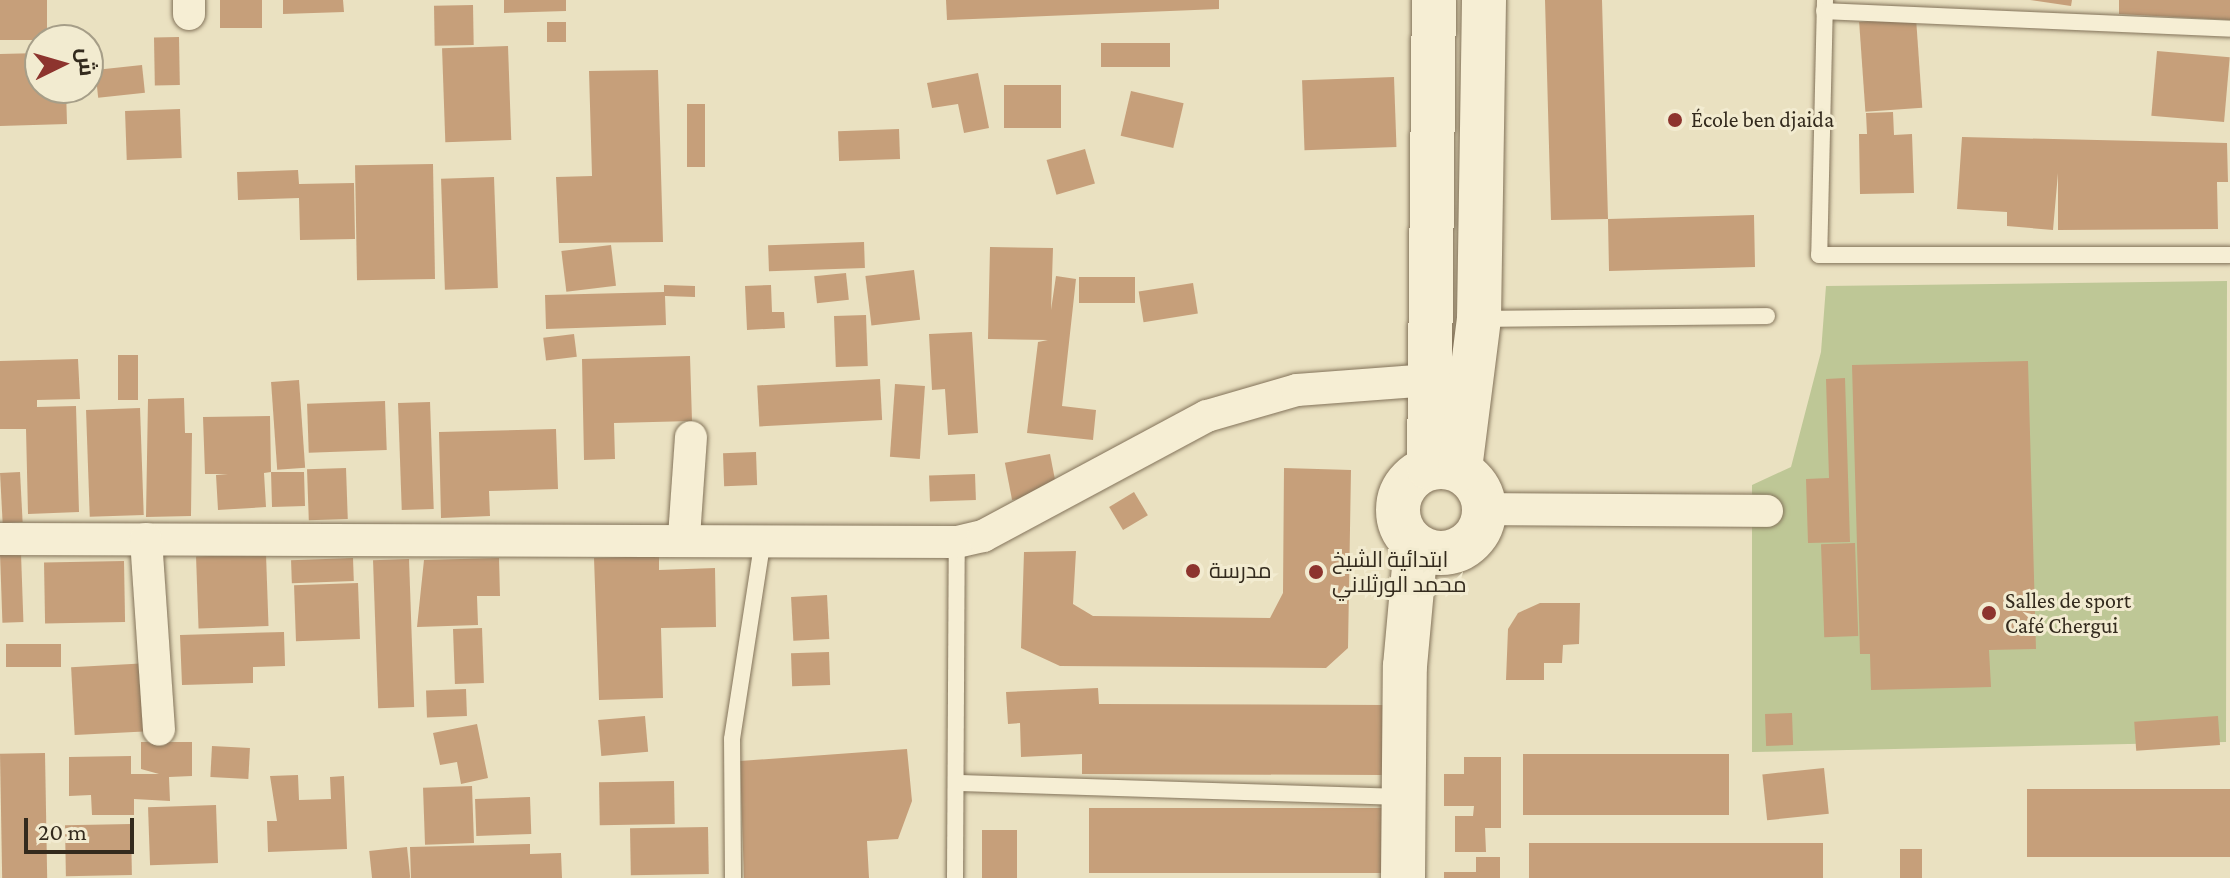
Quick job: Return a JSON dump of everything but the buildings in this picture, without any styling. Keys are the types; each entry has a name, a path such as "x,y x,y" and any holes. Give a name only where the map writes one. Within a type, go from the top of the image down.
{"main road":[{"path":"1431,549 1478,534 1485,509 1445,468 1430,380 1434,0"},
{"path":"1445,468 1479,319 1484,0"},
{"path":"1432,878 1434,666 1431,549 1398,509 1407,483 1445,468"},
{"path":"1403,878 1404,797 1431,549"}],"street":[{"path":"0,539 764,537 957,542 983,536 1207,416 1297,390 1430,380"},
{"path":"684,537 691,437"},
{"path":"1485,509 1767,511"},
{"path":"146,539 159,730"}],"lane":[{"path":"2230,29 1824,5 1819,255 2230,255"},
{"path":"1479,319 1767,316"},
{"path":"733,878 732,739 764,537"},
{"path":"955,878 960,783 957,542"},
{"path":"960,783 1404,797"}],"green space":[{"name":"Salles de sport Café Chergui","path":"2227,281 2226,742 1752,752 1752,485 1791,467 1821,352 1826,286"}],"place":[{"name":"École ben djaida","path":"1675,120"},
{"name":"مدرسة","path":"1193,571"},
{"name":"ابتدائية الشيخ محمد الورثلاني","path":"1316,572"},
{"name":"Salles de sport Café Chergui","path":"1989,613"}]}
